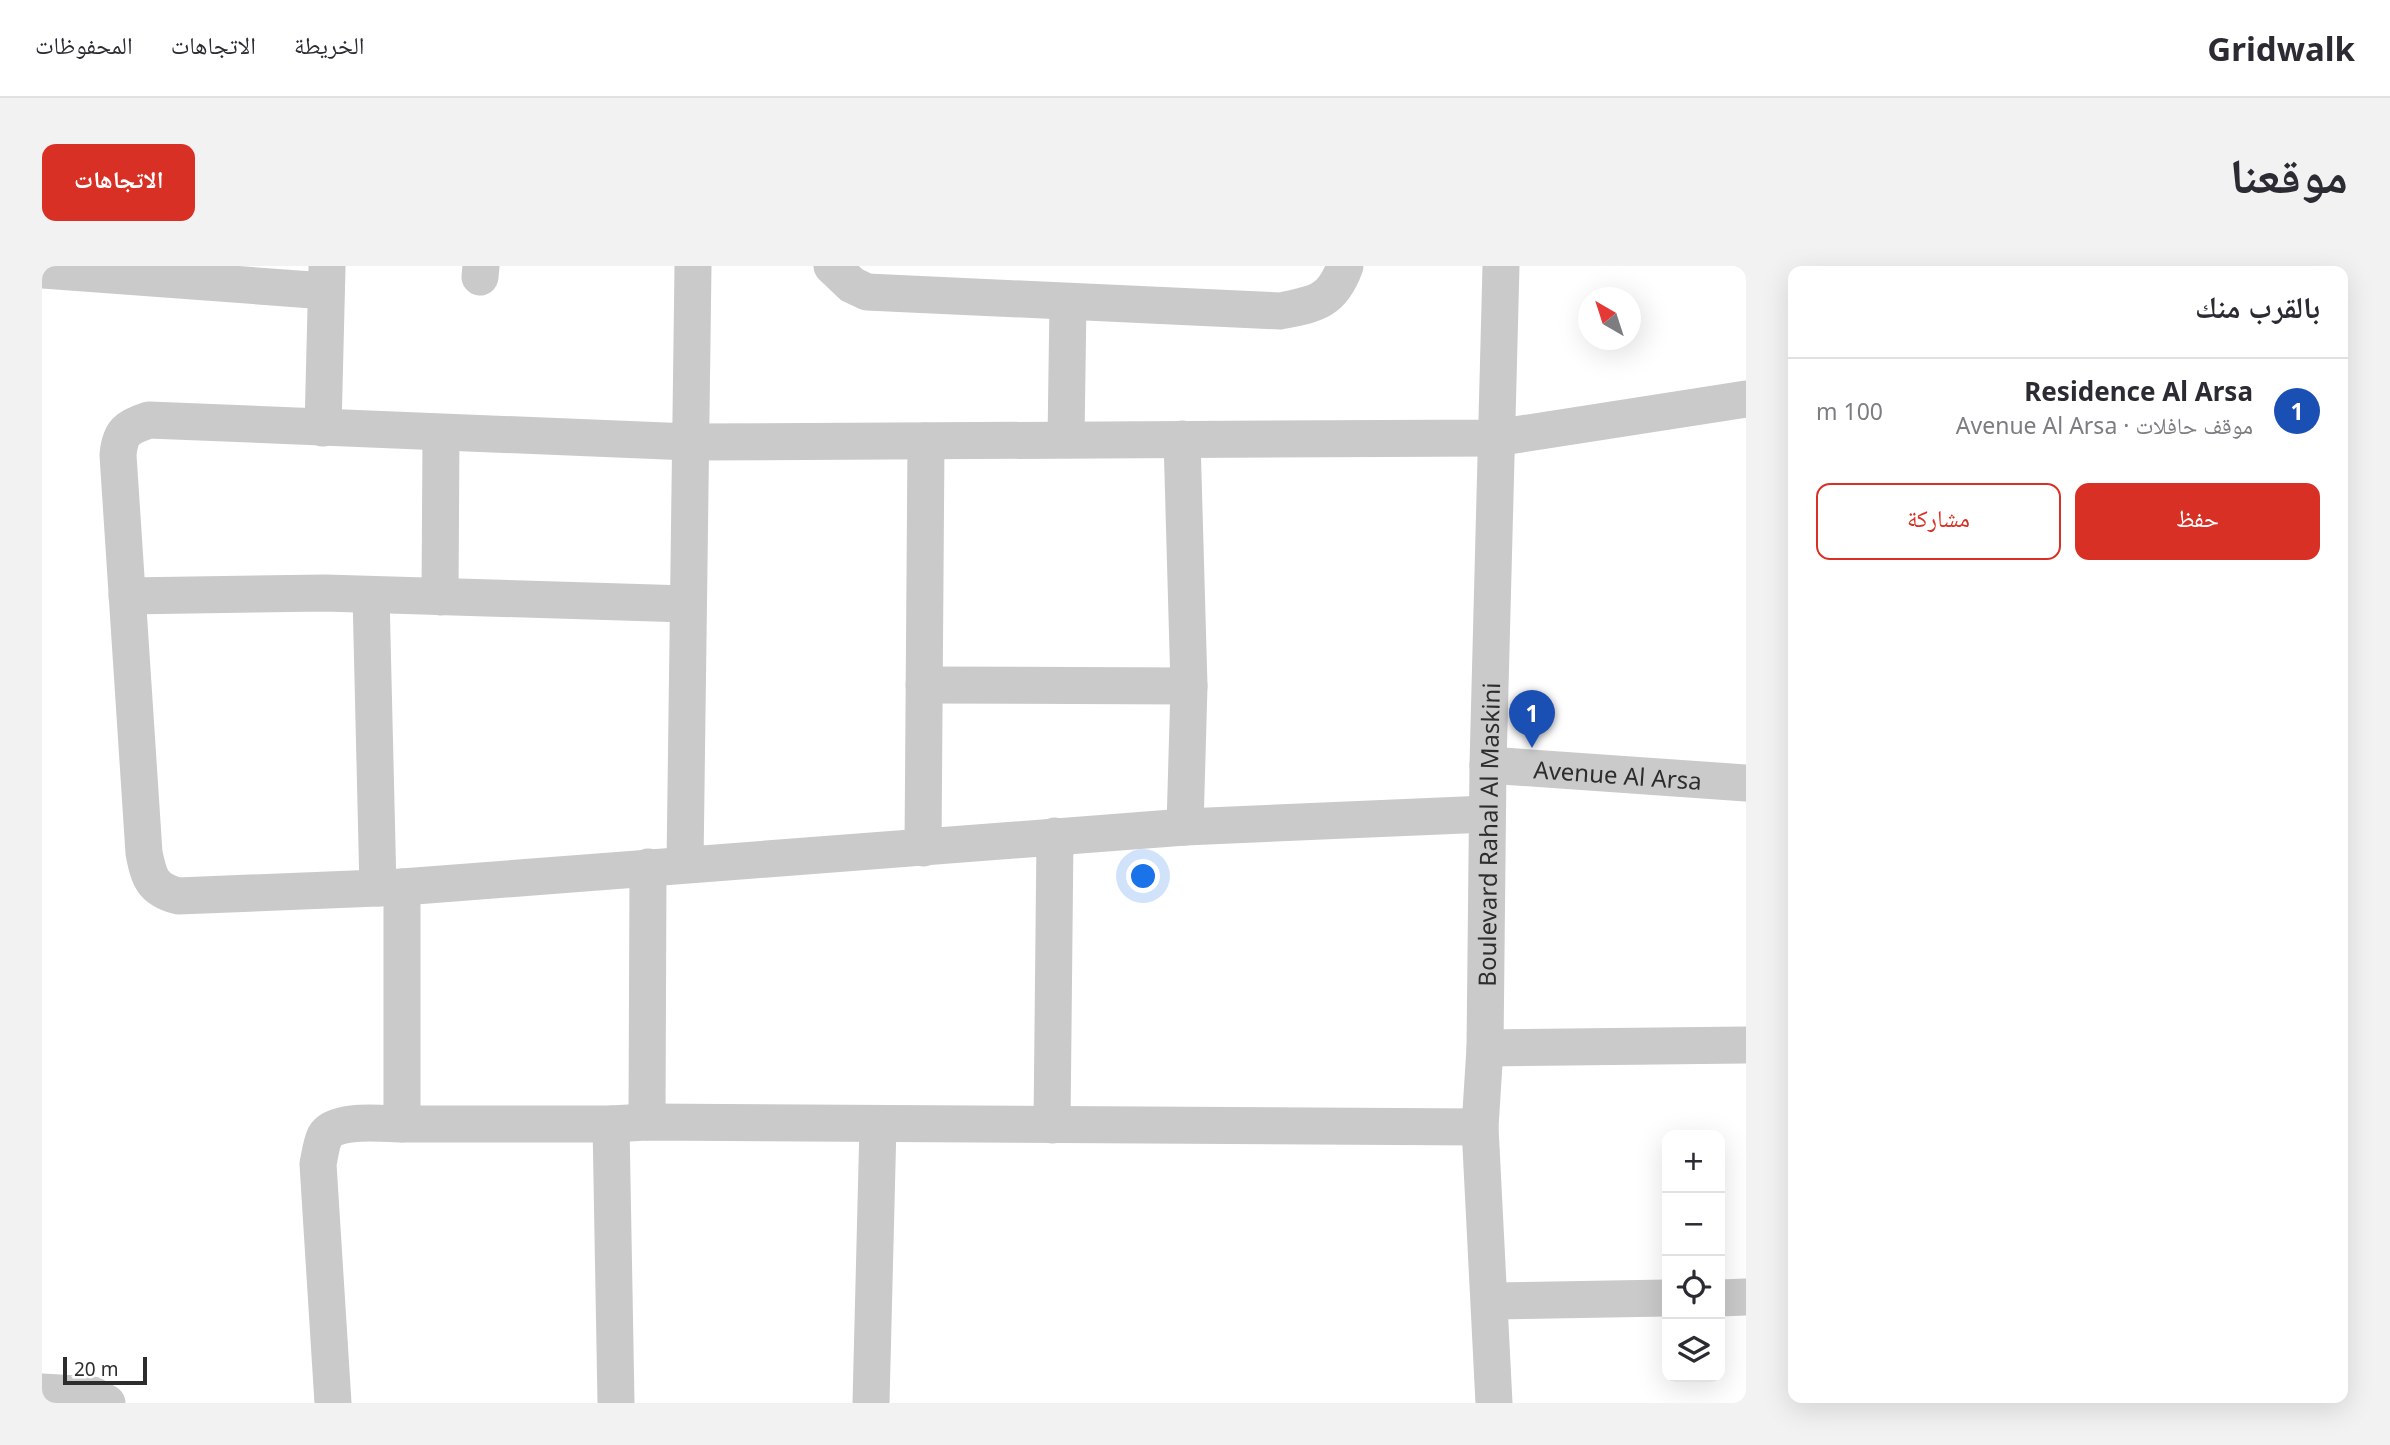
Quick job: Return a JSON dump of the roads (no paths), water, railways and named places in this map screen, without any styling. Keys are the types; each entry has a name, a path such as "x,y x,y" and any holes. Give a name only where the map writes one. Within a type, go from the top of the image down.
{"street":[{"path":"685,864 693,266"},
{"path":"832,266 852,285 867,292 1280,312 1303,307 1330,295 1339,284 1345,266"},
{"name":"Boulevard Rahal Al Maskini","path":"1494,1403 1480,1127 1485,1048 1488,765 1501,266"},
{"path":"42,270 326,278 323,428"},
{"path":"1066,439 1068,302"},
{"path":"1487,814 1185,827 390,888 188,897 168,894 150,878 144,853 119,443 128,428 149,421 690,442 1496,438 1746,400"},
{"path":"440,597 441,434"},
{"path":"1182,439 1189,687 1185,827"},
{"path":"923,848 926,441"},
{"path":"127,596 325,593 687,604"},
{"path":"371,595 402,1124"},
{"path":"924,685 1189,687"},
{"name":"Avenue Al Arsa","path":"1488,765 1746,783"},
{"path":"1052,1125 1055,836"},
{"path":"647,1122 648,867"},
{"path":"1485,1048 1746,1045"},
{"path":"333,1403 318,1164 326,1134 338,1126 647,1122 1480,1127"},
{"path":"611,1124 616,1403"},
{"path":"871,1403 878,1125"},
{"path":"1725,1297 1746,1297"},
{"path":"1490,1301 1662,1298"},
{"path":"42,1392 93,1395 107,1403"}],"place":[{"name":"Residence Al Arsa","path":"1532,748"}]}
